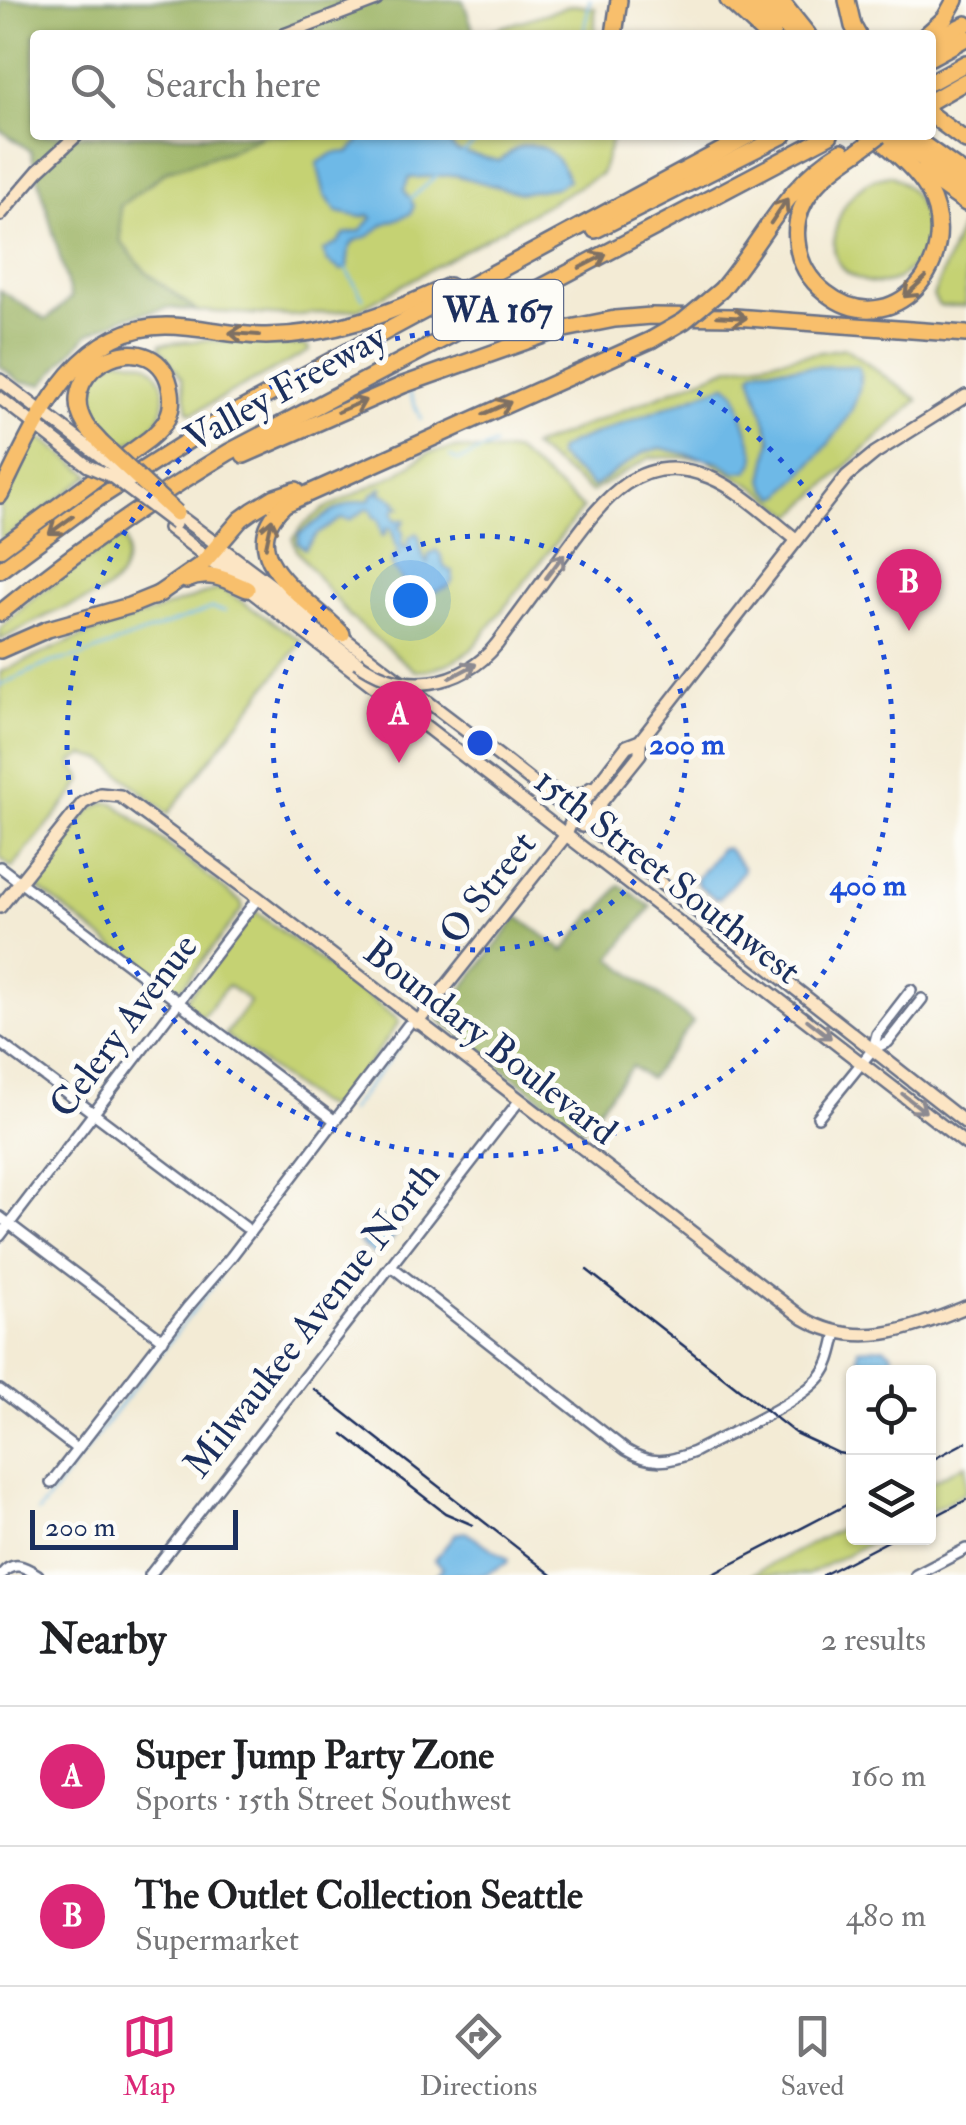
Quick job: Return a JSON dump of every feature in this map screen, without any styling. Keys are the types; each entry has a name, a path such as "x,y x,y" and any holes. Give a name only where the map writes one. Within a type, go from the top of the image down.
{"highway":[{"path":"615,30 619,0"},
{"path":"765,0 788,30"},
{"path":"780,0 804,30"},
{"path":"849,0 855,30"},
{"path":"932,30 945,18 955,0"},
{"path":"734,2 761,30"},
{"path":"734,2 770,30"},
{"path":"936,39 966,24"},
{"path":"936,54 966,38"},
{"path":"936,91 966,64"},
{"path":"936,92 966,81"},
{"path":"936,119 966,142"},
{"name":"Valley Freeway","path":"0,570 94,501 214,424 741,140"},
{"path":"385,332 403,328 774,140"},
{"name":"Valley Freeway","path":"0,613 74,554 168,489 308,409 821,140"},
{"path":"342,634 278,573 267,556 267,528 284,504 651,340 684,321 721,290 748,258 800,183 825,162 874,140"},
{"path":"854,149 811,189 800,210 796,236 802,265 821,289 842,303 869,308 900,300 921,283 932,268 940,239 930,194 884,140"},
{"path":"885,140 966,204"},
{"path":"886,140 966,191"},
{"path":"917,140 966,175"},
{"path":"0,495 61,384 89,355 125,333 166,326 268,336 320,332 362,322 598,218"},
{"path":"168,489 402,385 585,324 651,316 715,316 966,334"},
{"path":"0,549 150,439 164,425 172,403 170,384 159,366 143,355 122,353 100,362 84,379 80,414 95,445 176,521"},
{"path":"154,597 189,574 241,519 262,503 408,449"},
{"path":"0,650 48,629 154,597 203,575 219,576 247,588"}],"main road":[{"path":"297,30 376,0"},
{"path":"0,215 72,140"},
{"name":"15th Street Southwest","path":"0,380 88,466 176,521 247,588 966,1144"},
{"path":"504,760 566,796 585,793 627,746 640,741 854,469 966,396"},
{"name":"15th Street Southwest","path":"0,398 95,445"},
{"path":"213,552 357,662 386,679 427,684 463,673 477,664 602,504 621,486 646,474 680,470 715,479 797,540"},
{"name":"15th Street Southwest","path":"213,552 342,634 966,1123"},
{"path":"585,824 640,754 640,741"},
{"name":"O Street","path":"413,1024 566,835 574,815 606,774"},
{"name":"Boundary Boulevard","path":"19,883 83,803 100,794 111,794 134,804 413,1024 519,1100 785,1306 836,1333"},
{"name":"O Street","path":"566,835 585,824"},
{"path":"0,907 19,883"},
{"path":"836,1333 884,1334 966,1307"}],"street":[{"path":"0,867 334,1120"},
{"name":"Celery Avenue","path":"0,1236 5,1220 94,1113 258,898"},
{"path":"818,1117 872,1049 876,1034 911,990"},
{"path":"872,1049 888,1042 922,999"},
{"path":"51,1482 413,1024"},
{"path":"0,1043 245,1227"},
{"name":"Milwaukee Avenue North","path":"150,1575 519,1100"},
{"path":"5,1220 162,1340"},
{"path":"391,1266 626,1450 651,1462 694,1452 805,1392 828,1364 836,1333"},
{"path":"0,1390 78,1448"},
{"path":"916,1575 966,1549"},
{"path":"1,1575 14,1565 38,1575"}],"green space":[{"path":"0,0 463,0 473,30 30,30 30,140 253,140 168,170 120,206 121,242 147,273 197,311 168,308 126,317 88,334 43,384 20,382 0,366 0,290 46,320 71,298 31,151 0,130"},
{"path":"573,5 595,8 595,30 492,30"},
{"path":"253,140 611,140 601,174 359,309 290,316 197,311 147,273 120,242 120,205 168,170"},
{"path":"891,175 915,196 925,224 925,244 917,261 900,277 886,283 870,283 842,268 835,254 835,232 842,211 854,194 870,181"},
{"path":"963,222 966,306 939,306 933,296"},
{"path":"205,340 302,345 309,351 193,413 188,411 182,378 160,348 161,344"},
{"path":"845,348 918,400 794,515 704,458 651,457 591,492 532,447 730,367"},
{"path":"117,358 148,364 154,369 162,383 164,399 153,426 119,450 90,419 86,403 90,378"},
{"path":"35,438 44,440 91,475 0,542 0,506"},
{"path":"454,448 515,451 583,508 471,650 444,665 415,671 350,617 297,551 293,539 301,527 324,509 398,473 428,453"},
{"path":"117,539 125,539 126,560 121,574 107,589 0,640 0,628 32,599"},
{"path":"221,588 302,641 168,814 104,760 84,755 72,762 82,780 75,792 12,868 0,858 0,672 73,640"},
{"path":"106,802 114,803 241,902 243,908 176,991 165,987 33,884 90,810"},
{"path":"620,885 651,907 611,958 693,1022 649,1079 632,1066 582,1130 439,1019 518,917 564,951"},
{"path":"256,912 399,1022 339,1106 330,1108 316,1103 225,1035 250,1002 228,985 202,1017 186,1004"},
{"path":"966,1464 966,1492 936,1508 936,1479"},
{"path":"846,1526 846,1545 865,1545 807,1575 751,1575"}],"water":[{"path":"359,140 447,140 456,151 499,161 519,147 536,146 556,158 568,180 558,187 520,193 455,175 409,178 404,190 414,205 412,213 354,241 347,268 341,270 327,261 323,251 345,234 360,231 372,218 337,212 325,195 317,163 334,153 350,152"},
{"path":"762,368 859,368 860,385 846,419 822,452 777,497 763,480 771,439 751,375"},
{"path":"727,384 736,393 755,455 748,471 736,472 719,462 661,448 644,452 593,487 557,456 559,450 572,443"},
{"path":"382,488 381,493 397,501 394,502 400,507 393,512 395,520 405,520 398,526 403,532 402,546 407,548 409,538 417,533 427,563 429,554 436,550 445,568 453,572 448,587 422,596 413,594 391,562 399,554 391,528 382,536 379,520 368,508 350,520 342,518 316,535 305,549 298,543 299,534 324,517 341,507 370,500"},
{"path":"721,848 727,848 743,867 720,898 715,898 697,884 697,879"},
{"path":"381,1216 399,1230 378,1257 360,1243"},
{"path":"884,1347 891,1352 896,1365 868,1365 858,1358 859,1349"},
{"path":"465,1532 508,1559 507,1563 483,1575 436,1575 443,1567 435,1560 455,1534"}],"waterway":[{"path":"584,30 590,0"},
{"path":"462,154 478,140"},
{"path":"409,200 437,176"},
{"path":"344,266 363,298"},
{"path":"410,393 421,419"},
{"path":"450,456 458,461 494,445"},
{"path":"0,685 52,662 82,656 212,608 225,611"},
{"path":"349,1111 407,1036"},
{"path":"38,1512 219,1277"}],"railway":[{"path":"587,1270 795,1433 849,1455"},
{"path":"314,1389 552,1575"},
{"path":"343,1434 445,1513 473,1525"},
{"path":"936,1458 966,1442"},
{"path":"936,1516 966,1500"},
{"path":"711,1575 846,1505"},
{"path":"823,1575 881,1545"}],"place":[{"name":"The Outlet Collection Seattle","path":"909,631"},
{"name":"Super Jump Party Zone","path":"399,763"}]}
